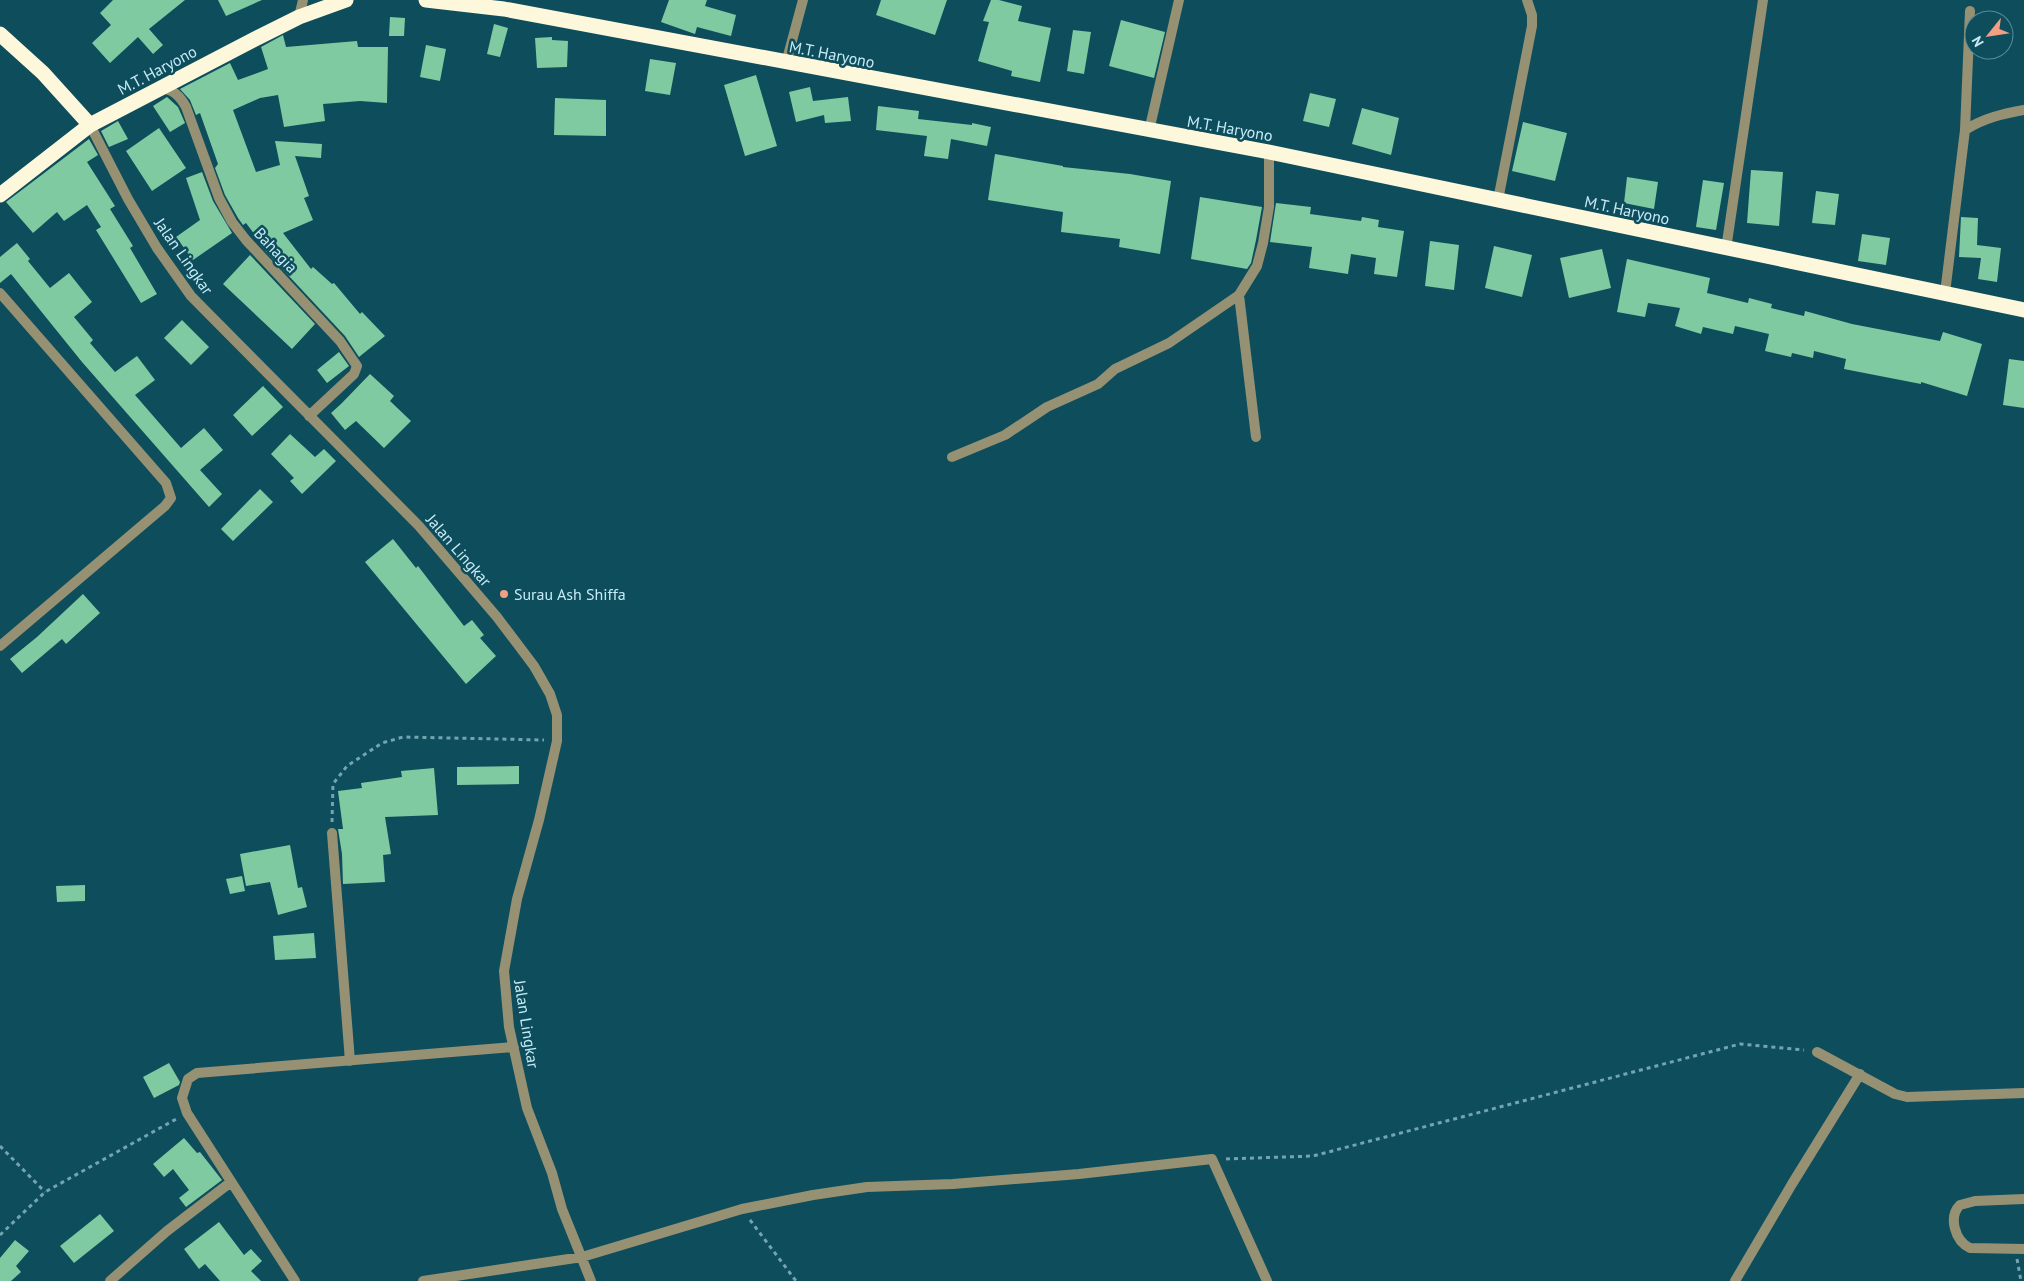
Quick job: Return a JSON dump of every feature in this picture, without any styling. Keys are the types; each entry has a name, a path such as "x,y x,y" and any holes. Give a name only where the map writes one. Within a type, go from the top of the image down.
{"highway":[{"name":"M.T. Haryono","path":"0,195 90,125 299,17 346,0"},
{"name":"M.T. Haryono","path":"426,0 504,9 1269,152 2024,310"},
{"path":"0,34 43,73 90,125"}],"street":[{"path":"299,17 303,0"},
{"path":"786,63 803,0"},
{"path":"1149,131 1178,0"},
{"path":"1498,200 1532,26 1532,15 1528,0"},
{"path":"1726,249 1762,0"},
{"path":"1945,293 1964,130 1968,60"},
{"name":"Bahagia","path":"160,88 173,92 181,98 186,107 219,198 236,229 340,341 357,366 354,374 309,416"},
{"path":"1964,130 1996,115 2024,110"},
{"name":"Jalan Lingkar","path":"90,125 128,199 157,248 191,296 419,526 497,617 534,666 550,694 557,715 557,741 539,820 517,899 504,971 509,1027 527,1108 552,1173 562,1209 591,1281"},
{"path":"952,456 1005,435 1048,407 1098,384 1115,369 1169,343 1239,295 1257,266 1263,243 1269,207 1269,152"},
{"path":"0,294 166,483 171,498 165,506 0,646"},
{"path":"1239,295 1256,437"},
{"path":"332,833 350,1061"},
{"path":"295,1281 187,1113 182,1098 188,1079 197,1073 514,1047"},
{"path":"1818,1052 1895,1094 1907,1097 2024,1093"},
{"path":"1735,1281 1860,1074"},
{"path":"423,1281 582,1257 742,1209 867,1187 953,1184 1079,1174 1212,1159 1267,1281"},
{"path":"110,1281 167,1231 231,1182"},
{"path":"2020,1249 1970,1248 1964,1245 1958,1239 1954,1225 1954,1212 1960,1205 1968,1202 2024,1199"}],"path":[{"path":"332,833 333,784 347,766 382,743 403,737 557,741"},
{"path":"1212,1159 1313,1156 1740,1044 1818,1052"},
{"path":"0,1235 44,1192 187,1113"},
{"path":"0,1146 44,1192"},
{"path":"742,1209 796,1281"},
{"path":"2020,1249 2021,1281"}],"building":[{"path":"113,0 185,0 149,29 163,45 153,54 138,37 110,63 92,43 111,25 100,13"},
{"path":"218,0 262,0 226,16"},
{"path":"669,0 707,0 705,6 736,15 731,36 697,27 695,34 661,22"},
{"path":"881,0 947,0 935,35 876,15"},
{"path":"991,0 999,0 1022,6 1018,21 1051,28 1040,82 1011,76 1012,71 978,61 989,22 983,21"},
{"path":"390,17 405,18 404,36 389,36"},
{"path":"1121,20 1165,32 1154,78 1109,66"},
{"path":"494,24 508,28 500,57 487,54"},
{"path":"1073,30 1091,32 1084,74 1067,71"},
{"path":"283,35 286,47 357,41 358,47 388,47 387,103 360,101 323,104 325,121 284,127 278,95 260,98 233,110 256,172 280,165 275,141 322,144 321,158 295,156 309,196 304,198 313,220 283,233 311,269 313,267 332,284 334,283 360,314 362,312 385,336 359,357 345,336 260,245 261,243 246,223 243,225 238,218 225,195 215,168 218,164 200,113 196,115 190,100 180,89 230,63 238,80 268,69 261,47"},
{"path":"552,37 552,40 568,41 567,67 537,68 535,38"},
{"path":"426,45 446,49 440,81 420,77"},
{"path":"650,59 676,63 670,95 645,91"},
{"path":"756,75 777,146 745,156 724,85"},
{"path":"810,87 813,101 848,97 851,121 825,123 824,115 796,122 789,92"},
{"path":"1310,93 1336,99 1329,127 1303,121"},
{"path":"167,97 178,107 185,123 170,132 153,106"},
{"path":"555,98 606,100 606,136 554,135"},
{"path":"878,106 919,111 918,119 972,125 972,123 991,127 987,146 951,139 948,159 924,156 927,136 876,130"},
{"path":"1362,108 1399,118 1391,155 1352,144"},
{"path":"118,121 128,139 109,147 101,131"},
{"path":"1523,122 1567,133 1555,181 1512,171"},
{"path":"159,128 186,168 152,191 126,151"},
{"path":"89,139 98,155 87,162 115,206 110,209 133,246 130,248 157,294 141,303 96,230 101,227 87,205 64,221 57,212 33,233 6,202"},
{"path":"995,154 1063,167 1130,174 1171,181 1160,254 1119,247 1120,239 1061,232 1063,212 988,200"},
{"path":"1751,170 1783,172 1779,226 1747,223"},
{"path":"202,172 213,201 232,233 193,260 176,237 200,220 186,178"},
{"path":"1627,177 1658,182 1654,209 1624,203"},
{"path":"1703,180 1724,183 1716,230 1696,227"},
{"path":"1816,191 1839,194 1835,225 1812,223"},
{"path":"1200,197 1262,207 1251,263 1247,269 1191,259"},
{"path":"1276,203 1311,207 1310,214 1361,221 1362,217 1379,220 1378,227 1404,231 1397,277 1374,274 1376,258 1351,254 1348,274 1309,268 1312,247 1270,242"},
{"path":"1961,217 1978,218 1977,245 2001,248 1997,282 1978,279 1981,258 1959,257"},
{"path":"1862,234 1890,238 1886,265 1858,261"},
{"path":"1430,241 1459,245 1454,290 1425,286"},
{"path":"17,243 30,259 28,261 50,288 69,273 92,302 74,317 93,340 90,343 115,372 137,356 155,380 135,395 181,448 204,428 223,450 200,470 222,494 209,507 82,362 11,274 0,283 0,257"},
{"path":"1494,246 1532,255 1522,297 1485,288"},
{"path":"1602,249 1611,288 1569,298 1560,258"},
{"path":"250,255 315,324 292,349 223,284"},
{"path":"1627,259 1710,278 1707,293 1748,303 1749,298 1772,304 1771,308 1804,316 1805,311 1852,324 1940,341 1943,332 1982,344 1967,396 1921,382 1921,384 1844,369 1846,359 1814,351 1813,358 1792,353 1791,357 1765,351 1769,334 1735,326 1733,334 1703,327 1701,334 1675,326 1680,308 1648,303 1645,317 1617,312"},
{"path":"182,320 209,347 191,365 164,338"},
{"path":"339,352 349,366 327,383 317,370"},
{"path":"2009,359 2024,361 2024,408 2003,405"},
{"path":"370,374 394,396 390,401 411,421 384,448 356,421 345,430 331,413"},
{"path":"263,386 283,407 252,436 233,415"},
{"path":"290,434 315,457 324,449 336,461 302,494 290,481 294,478 271,454"},
{"path":"260,489 273,502 233,541 221,529"},
{"path":"393,539 416,568 418,566 464,626 472,620 484,635 480,638 496,656 466,684 365,562"},
{"path":"83,594 100,613 66,644 62,639 22,673 10,659 37,637"},
{"path":"519,766 519,784 457,785 457,767"},
{"path":"434,768 438,815 385,817 391,854 383,855 385,882 343,884 342,854 338,829 343,829 338,791 362,788 361,783 402,777 401,771"},
{"path":"290,845 298,888 302,887 307,907 278,915 270,882 246,886 240,854"},
{"path":"242,876 245,891 230,894 226,879"},
{"path":"85,885 85,901 57,902 56,886"},
{"path":"314,933 316,958 275,960 273,936"},
{"path":"169,1063 180,1082 179,1085 154,1098 143,1077"},
{"path":"184,1138 197,1153 200,1152 222,1180 186,1207 179,1198 189,1190 173,1169 164,1177 153,1164"},
{"path":"100,1214 114,1231 74,1263 60,1246"},
{"path":"219,1222 244,1255 251,1249 262,1261 251,1271 261,1281 220,1281 205,1264 199,1269 184,1249"},
{"path":"15,1240 29,1251 16,1266 21,1272 11,1281 0,1281 0,1258"}],"place":[{"name":"Surau Ash Shiffa","path":"504,594"}]}
